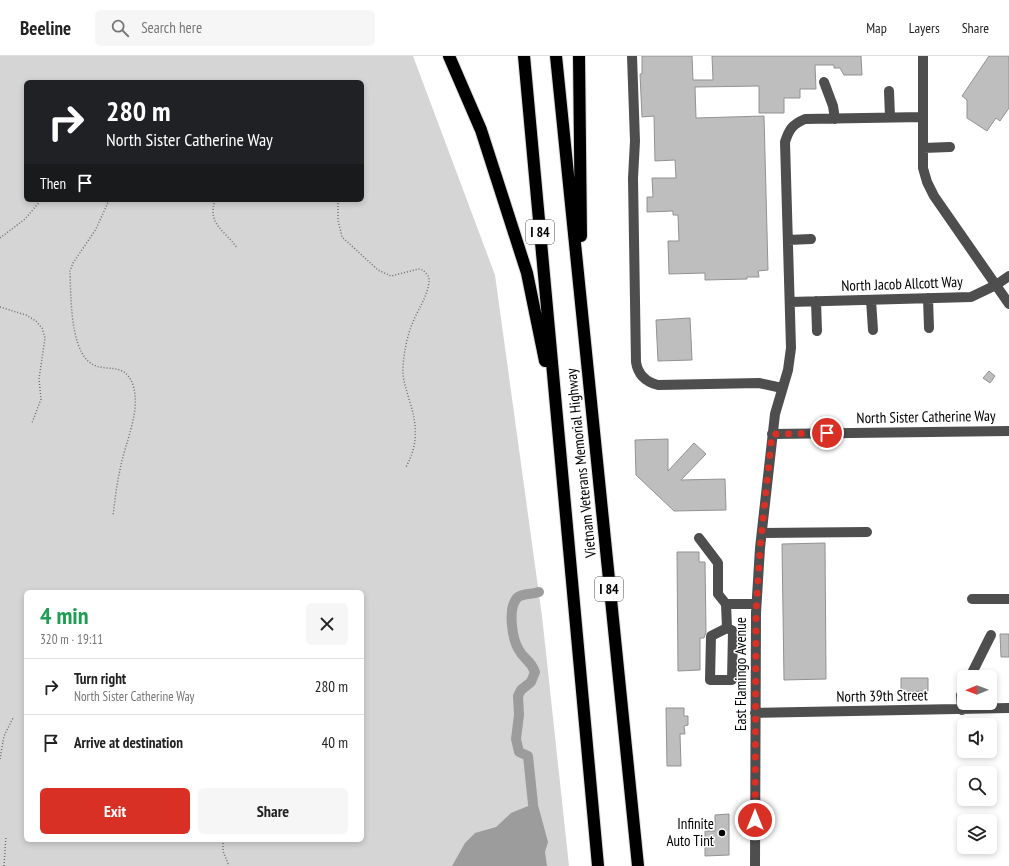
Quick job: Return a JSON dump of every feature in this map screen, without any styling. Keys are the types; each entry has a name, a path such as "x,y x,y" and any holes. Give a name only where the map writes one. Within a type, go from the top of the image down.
{"highway":[{"path":"449,56 481,130 527,273 555,407"},
{"name":"Vietnam Veterans Memorial Highway","path":"524,56 598,866"},
{"name":"Vietnam Veterans Memorial Highway","path":"556,56 638,866"},
{"path":"579,56 582,311"}],"street":[{"path":"632,56 635,141 633,178 636,354 639,372 650,383 658,385 759,383 782,388"},
{"path":"923,56 923,168 927,182 934,196 1009,304"},
{"path":"824,82 833,106 835,118 923,117"},
{"path":"890,91 890,117"},
{"name":"East Flamingo Avenue","path":"755,866 756,604 772,434 775,414 788,370 791,348 785,142 788,131 795,123 805,119 835,118"},
{"path":"923,148 950,147"},
{"path":"788,240 811,238"},
{"name":"North Jacob Allcott Way","path":"790,302 971,297 996,285 1009,276"},
{"path":"928,298 929,328"},
{"path":"871,300 872,330"},
{"path":"816,301 817,331"},
{"name":"North Sister Catherine Way","path":"772,434 1009,431"},
{"path":"762,533 867,532"},
{"path":"699,538 718,563 718,594 726,604 727,628"},
{"path":"972,599 1009,599"},
{"path":"726,604 756,604"},
{"path":"727,628 733,631 732,680 710,680 711,636 727,628"},
{"path":"974,670 991,635"},
{"name":"North 39th Street","path":"997,709 1009,708"},
{"name":"North 39th Street","path":"756,713 962,710"}],"path":[{"path":"0,238 25,219 39,202"},
{"path":"108,202 96,230 73,263 70,271 74,328 80,351 93,365 123,370 133,384 135,393 133,418 121,464 113,516"},
{"path":"215,202 212,215 214,221 237,248"},
{"path":"338,202 339,230 342,237 378,270 391,276 399,276 423,270 429,277 427,291 408,335 403,368 403,378 413,414 416,437 413,451 406,467"},
{"path":"0,307 19,312 36,321 42,328 45,338 39,379 41,399 32,423"},
{"path":"0,760 4,736 13,718"},
{"path":"4,866 6,836"},
{"path":"224,842 223,851 229,866"}],"shaded area":[{"path":"0,56 413,56 495,275 542,616 569,866 0,866"},
{"path":"533,804 538,805 548,842 545,852 547,866 452,866 465,843 475,833 496,827 511,813"}],"building":[{"path":"642,56 692,56 693,80 713,80 712,56 861,56 862,75 844,75 840,68 834,68 834,65 815,65 816,89 800,89 800,98 784,98 784,113 759,113 759,86 695,87 696,118 764,116 768,270 758,271 759,277 747,277 747,279 705,280 705,273 669,274 668,241 679,241 678,215 673,215 673,211 647,212 647,197 653,197 652,178 676,178 675,160 655,161 654,116 642,117 640,74 642,74"},
{"path":"989,56 1009,56 1009,108 1000,121 996,118 987,131 967,118 967,100 962,96"},
{"path":"690,318 692,360 658,361 656,320"},
{"path":"989,371 995,376 990,383 983,378"},
{"path":"668,439 668,471 694,443 706,454 681,480 725,479 726,510 674,511 636,475 635,440"},
{"path":"825,543 826,679 784,680 782,544"},
{"path":"677,552 699,552 699,562 705,562 706,632 704,638 700,638 700,670 678,671"},
{"path":"1000,634 1009,634 1009,657 1001,657"},
{"path":"901,678 928,678 928,691 901,692"},
{"path":"666,708 684,708 684,716 688,716 688,725 684,726 685,734 680,734 681,766 667,766"},
{"path":"729,814 729,855 705,856 705,831 715,831 715,815"}],"waterway":[{"path":"533,804 528,756 519,752 516,739 519,715 518,696 521,690 531,682 535,672 531,664 516,645 512,615 513,608 518,597 539,592"}],"place":[{"name":"Infinite Auto Tint","path":"722,833"}],"route":[{"path":"755,820 756,613 760,548 772,434 827,433"}]}
